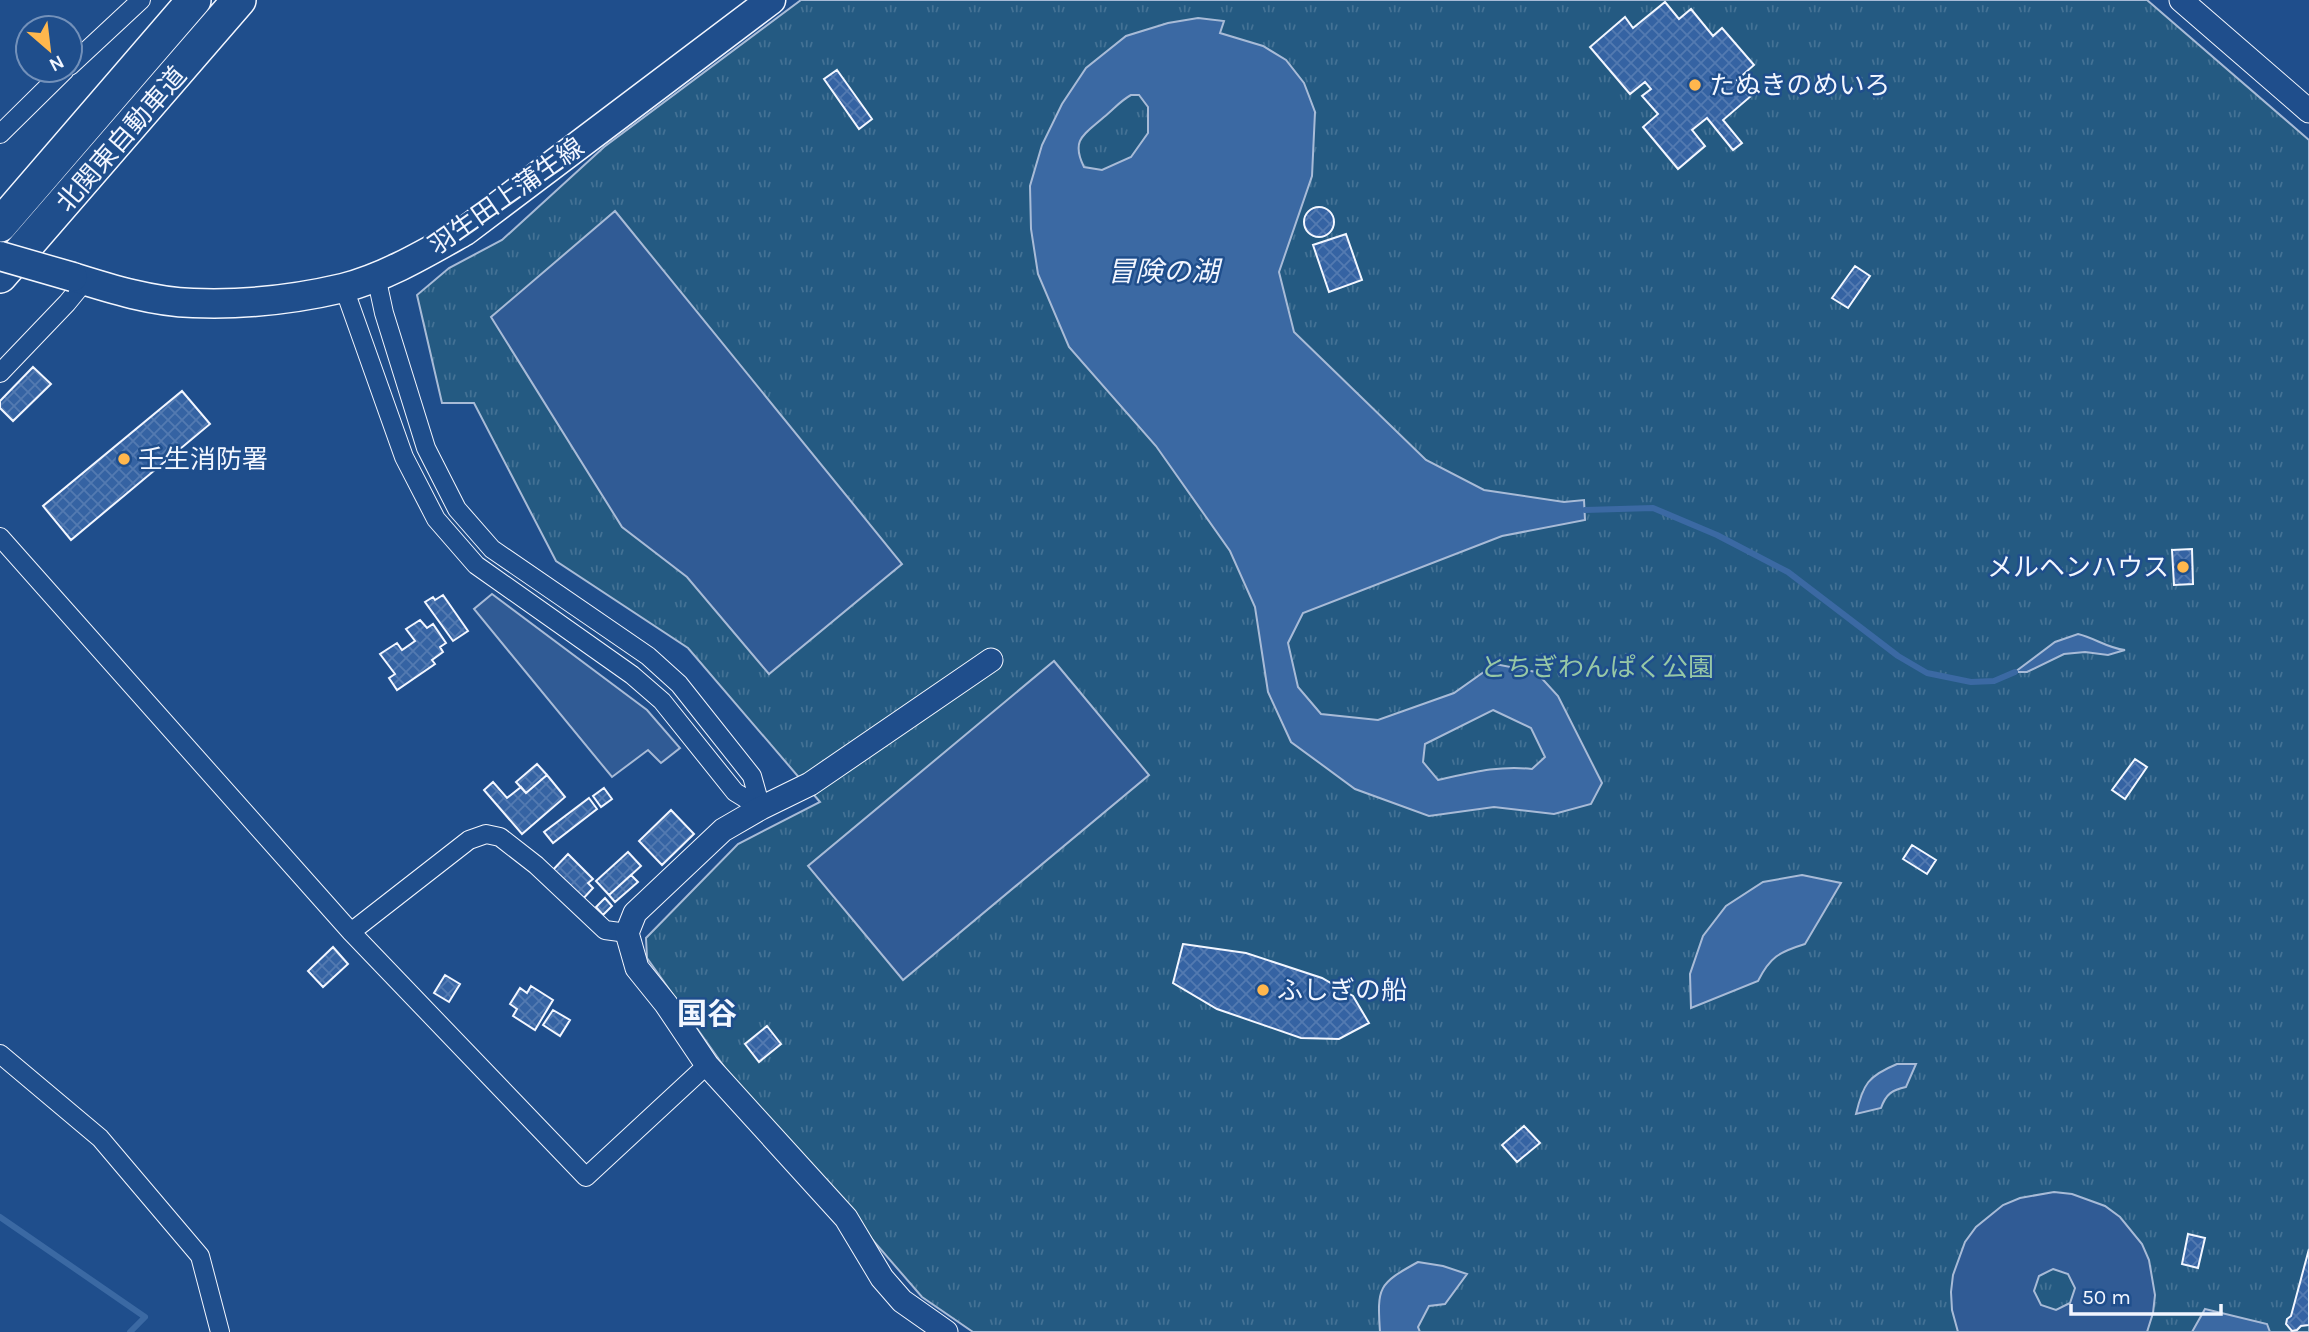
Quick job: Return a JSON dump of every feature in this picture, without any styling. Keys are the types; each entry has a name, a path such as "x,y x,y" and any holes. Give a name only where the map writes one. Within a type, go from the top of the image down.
{"highway":[{"name":"北関東自動車道","path":"0,225 194,0"},
{"name":"北関東自動車道","path":"0,276 239,0"}],"main road":[{"name":"羽生田上蒲生線","path":"0,256 140,295 192,303 251,301 344,288 415,260 465,231 771,0"}],"street":[{"path":"84,52 141,0"},
{"path":"2181,0 2309,111"},
{"path":"0,134 51,84"},
{"path":"376,276 384,313 426,448 457,509 492,549 648,656 679,684 752,776 761,808"},
{"path":"0,373 67,303 79,279"},
{"path":"344,288 404,457 436,519 476,565 632,675 662,701 735,792 761,808"},
{"path":"0,537 351,932 586,1177 708,1065"},
{"path":"946,1332 902,1301 882,1278 846,1218 708,1065 666,1004 637,968 627,933 635,914 723,830 810,784 991,660"},
{"path":"351,932 469,840 486,834 500,837 536,865 606,930 627,933"},
{"path":"0,1054 100,1138 200,1256 220,1332"}],"green space":[{"name":"とちぎわんぱく公園","path":"801,0 2147,0 2309,140 2309,1332 973,1332 922,1297 730,1075 647,958 646,938 738,844 820,802 688,648 556,561 474,403 442,403 417,295 449,268 502,240 604,147"}],"shaded area":[{"path":"615,211 902,564 769,674 687,577 622,527 491,317"},
{"path":"492,594 647,710 680,748 661,763 648,750 612,777 474,609"},
{"path":"1054,661 1149,775 903,980 808,866"},
{"path":"2054,1192 2072,1194 2105,1206 2120,1217 2142,1244 2149,1260 2155,1295 2147,1332 1958,1332 1952,1310 1951,1292 1953,1275 1965,1242 1976,1227 2003,1205 2020,1198","holes":["2053,1269 2068,1274 2075,1288 2070,1303 2056,1310 2041,1305 2034,1291 2039,1276"]}],"water":[{"name":"冒険の湖","path":"1198,18 1224,21 1220,33 1263,46 1286,60 1304,83 1315,112 1312,176 1279,272 1294,332 1426,460 1484,490 1564,502 1584,500 1585,520 1502,536 1303,613 1288,643 1298,687 1321,714 1378,720 1454,693 1495,664 1536,672 1558,696 1602,783 1591,804 1554,814 1494,807 1429,816 1355,789 1291,742 1268,692 1255,607 1230,551 1156,446 1069,347 1038,274 1031,229 1030,186 1042,145 1062,104 1086,68 1126,36 1168,23","holes":["1131,95 1139,95 1148,107 1148,133 1131,157 1102,170 1084,167 1079,150 1082,138","1493,710 1531,728 1545,757 1532,769 1496,769 1438,780 1423,762 1425,744"]},
{"path":"2078,634 2125,650 2108,655 2085,652 2064,654 2027,672 2015,672 2055,642"},
{"path":"1802,875 1841,883 1805,944 1776,956 1758,981 1691,1008 1690,974 1703,936 1726,906 1763,882"},
{"path":"1897,1064 1916,1064 1906,1087 1890,1093 1881,1108 1856,1114 1868,1082"},
{"path":"1418,1262 1467,1274 1445,1304 1429,1306 1418,1327 1420,1332 1380,1332 1379,1305 1383,1288 1395,1276"},
{"path":"2205,1309 2267,1324 2270,1332 2192,1332"}],"building":[{"name":"たぬきのめいろ","path":"1665,2 1679,19 1691,9 1713,36 1722,28 1754,65 1737,80 1751,96 1723,120 1742,143 1733,150 1707,118 1692,130 1705,146 1678,169 1643,127 1658,114 1642,96 1651,89 1645,82 1630,94 1590,47 1625,17 1633,28"},
{"path":"837,70 872,119 859,129 824,79"},
{"path":"1319,207 1329,212 1334,222 1329,232 1319,237 1309,232 1304,222 1309,212"},
{"path":"1346,234 1362,280 1329,292 1313,245"},
{"path":"1855,266 1870,276 1848,308 1832,298"},
{"path":"33,367 51,384 13,421 0,408 0,401"},
{"path":"182,391 210,424 71,540 43,506"},
{"name":"メルヘンハウス","path":"2192,549 2193,584 2174,585 2172,550"},
{"path":"443,595 468,631 453,641 425,602"},
{"path":"420,620 427,628 433,624 446,643 440,647 443,652 432,660 435,664 397,690 389,678 395,674 380,654 397,643 402,650 415,641 406,629"},
{"path":"2135,759 2147,767 2125,799 2112,790"},
{"path":"537,764 547,775 526,793 516,782"},
{"path":"547,775 565,797 522,834 484,790 493,782 507,798 521,787 526,793"},
{"path":"604,788 612,799 601,807 593,796"},
{"path":"589,798 597,809 553,843 544,832"},
{"path":"671,810 694,834 662,865 639,841"},
{"path":"1912,845 1936,860 1927,874 1903,859"},
{"path":"628,852 641,866 609,895 596,881"},
{"path":"568,854 593,879 588,883 593,888 581,901 551,872"},
{"path":"631,875 638,882 615,902 609,895"},
{"path":"605,898 612,906 603,915 596,907"},
{"name":"ふしぎの船","path":"1183,944 1246,953 1322,978 1353,996 1369,1023 1339,1039 1301,1038 1217,1009 1173,983"},
{"path":"333,947 348,964 323,987 308,971"},
{"path":"445,975 460,984 449,1002 434,993"},
{"path":"531,986 553,1000 535,1030 513,1016 517,1009 510,1004 520,988 527,993"},
{"path":"553,1010 570,1020 560,1036 543,1025"},
{"path":"767,1026 781,1044 759,1062 745,1044"},
{"path":"1524,1126 1540,1143 1517,1162 1502,1145"},
{"path":"2188,1234 2205,1238 2198,1268 2182,1264"},
{"path":"2309,1249 2309,1325 2292,1331 2286,1324 2287,1319 2291,1316"}],"waterway":[{"path":"1585,510 1653,508 1717,535 1788,572 1898,656 1927,673 1971,682 1994,681 2015,672"},
{"path":"0,1217 145,1317 130,1332"}],"place":[{"name":"たぬきのめいろ","path":"1695,85"},
{"name":"壬生消防署","path":"124,459"},
{"name":"メルヘンハウス","path":"2183,567"},
{"name":"ふしぎの船","path":"1263,990"}],"district":[{"name":"国谷","path":"707,1014"}]}
